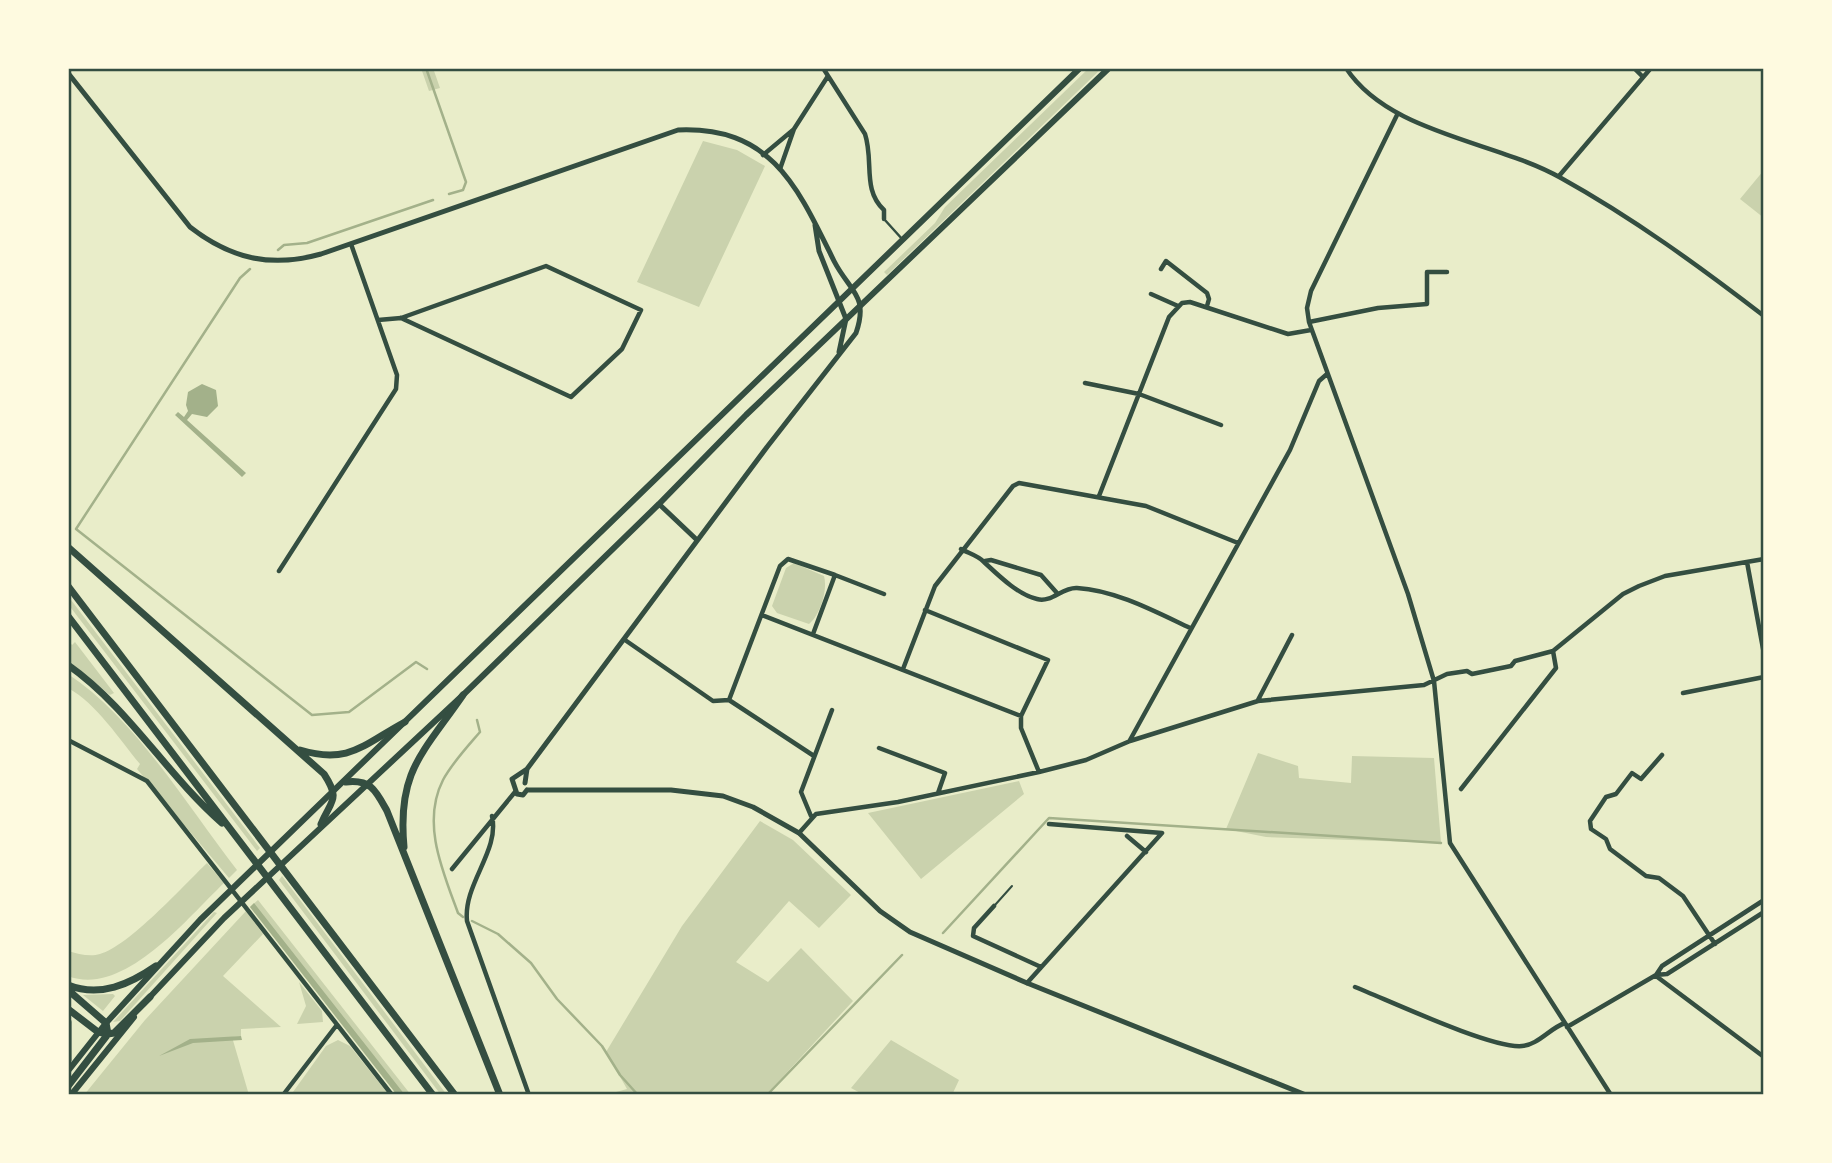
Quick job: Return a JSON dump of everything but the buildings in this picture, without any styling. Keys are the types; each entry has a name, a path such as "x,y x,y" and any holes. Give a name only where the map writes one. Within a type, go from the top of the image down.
{"highway":[{"path":"68,547 324,774 334,792 334,799 319,826"},
{"path":"68,586 455,1095"},
{"path":"68,615 433,1095"},
{"path":"68,665 119,708 200,803 233,832"},
{"path":"405,855 402,806 411,773 425,745 463,695"},
{"path":"298,749 323,757 344,755 364,748 405,722"},
{"path":"346,782 367,782 381,800 500,1095"},
{"path":"68,985 84,989 113,988 132,981 156,966"},
{"path":"68,990 106,1023 108,1034 68,1086"},
{"path":"68,1009 98,1032 108,1034 114,1033 150,998"},
{"path":"68,1022 68,1060"}],"main road":[{"path":"68,1070 156,966 215,906 905,241 1080,68"},
{"path":"71,1095 150,998 223,918 463,695 746,415 1109,68"}],"street":[{"path":"822,68 865,134 869,146 870,190 876,203 884,210 884,219 905,241"},
{"path":"1346,68 1374,100 1397,115 1559,176 1677,248 1764,316"},
{"path":"1634,68 1643,77"},
{"path":"1559,176 1651,68"},
{"path":"68,73 167,202 190,227 210,243 252,260 273,263 297,261 678,130 708,129 737,136 780,169 813,215 839,271 862,304 863,314 856,333 625,635 625,640 527,769 512,779 514,789 523,795 527,769"},
{"path":"780,169 794,129 828,76"},
{"path":"1397,115 1311,291 1307,308 1309,322 1400,572 1434,681 1450,843 1611,1095"},
{"path":"763,155 794,129"},
{"path":"813,215 819,250 846,319 838,356"},
{"path":"279,571 393,398 397,375 351,244"},
{"path":"1161,269 1166,261 1207,293 1207,306"},
{"path":"378,320 401,318 546,266 641,310 622,349 571,397 401,318"},
{"path":"1309,322 1378,309 1427,304 1427,272 1447,272"},
{"path":"1151,294 1180,305 1207,306 1288,334 1311,330"},
{"path":"1099,496 1170,317 1180,305"},
{"path":"1130,741 1290,450 1320,381 1327,374"},
{"path":"1085,383 1139,394 1220,425"},
{"path":"903,669 934,586 961,549 1013,486 1019,483 1146,506 1238,542"},
{"path":"659,504 697,540"},
{"path":"961,549 984,561 995,573 1035,599 1048,599 1057,593 1081,588 1120,599 1190,628"},
{"path":"729,700 780,566 788,559 884,594"},
{"path":"799,833 811,816 938,794 1086,760 1130,741 1258,701 1424,685 1447,674 1467,671 1472,674 1511,666 1515,661 1553,651 1623,594 1639,586 1665,576 1764,559"},
{"path":"984,561 991,560 1041,575 1057,593"},
{"path":"1747,562 1764,654"},
{"path":"813,634 835,575"},
{"path":"925,610 1048,660 1021,716 1021,728 1039,772"},
{"path":"762,615 1021,716"},
{"path":"1258,701 1292,635"},
{"path":"625,640 713,701 729,700 814,756"},
{"path":"1461,789 1556,668 1558,661 1553,651"},
{"path":"1683,693 1764,677"},
{"path":"811,816 801,792 832,710"},
{"path":"68,740 147,781 392,1095"},
{"path":"879,748 945,773 938,794"},
{"path":"1662,755 1641,779 1632,773 1616,794 1606,797 1590,821 1591,829 1605,839 1610,849 1646,876 1659,878 1684,896 1715,944"},
{"path":"452,869 519,782 526,787 630,788 723,796 753,807 799,833 880,911 910,932 1027,983 1306,1095"},
{"path":"492,816 494,824 467,905 467,921 529,1095"},
{"path":"1027,983 1162,833 1049,824"},
{"path":"1127,836 1146,852"},
{"path":"1656,975 1662,966 1764,900"},
{"path":"994,906 974,928 972,936 1041,967"},
{"path":"1355,987 1477,1035 1519,1046 1530,1044 1656,975 1667,974 1764,912"},
{"path":"1656,975 1764,1057"},
{"path":"283,1095 336,1026"}],"lane":[{"path":"994,906 1012,886"}],"shaded area":[{"path":"421,68 433,68 440,88 429,91"},
{"path":"1089,68 1102,68 887,275 884,272 935,223 945,207"},
{"path":"703,141 737,150 765,166 699,307 637,282"},
{"path":"1764,170 1764,218 1740,199"},
{"path":"202,384 216,390 218,406 207,417 192,414 187,420 246,473 242,477 175,415 178,412 184,417 188,411 188,392"},
{"path":"794,563 824,576 822,602 817,615 809,624 777,613 772,606 786,568"},
{"path":"68,596 260,848 257,851 68,604"},
{"path":"68,640 72,645 75,642 114,693 110,695 68,661"},
{"path":"68,674 116,714 159,765 237,870 229,878 137,769 140,764 107,723 89,703 68,688"},
{"path":"1258,753 1298,766 1299,778 1351,783 1352,756 1434,758 1441,843 1266,837 1226,829"},
{"path":"1019,781 1024,794 921,879 868,813"},
{"path":"760,821 793,840 851,895 819,928 789,901 736,962 768,982 801,948 853,1001 766,1095 605,1095 627,1089 606,1052 682,926"},
{"path":"207,863 224,883 154,950 133,965 111,975 89,980 68,976 68,951 92,955 112,949 140,928"},
{"path":"282,876 447,1095 441,1095 279,880"},
{"path":"258,900 411,1095 397,1095 250,907"},
{"path":"254,903 405,1095 397,1095 250,907"},
{"path":"246,911 263,934 223,976 281,1027 241,1029 241,1036 232,1037 249,1095 84,1095 145,1020"},
{"path":"214,912 217,913 120,1021 113,1022"},
{"path":"299,982 322,1011 323,1022 297,1024 306,1006"},
{"path":"83,995 115,996 103,1011"},
{"path":"241,1036 242,1040 193,1043 159,1056 190,1039"},
{"path":"338,1040 350,1046 389,1095 297,1095 293,1092 326,1046"},
{"path":"891,1040 959,1080 952,1095 864,1095 851,1088"}],"waterway":[{"path":"426,68 466,182 463,190 449,194"},
{"path":"278,250 284,245 307,243 433,200"},
{"path":"250,269 240,278 76,529 312,715 349,712 416,662 427,669"},
{"path":"463,917 458,913 441,864 434,830 434,813 443,780 480,732 477,720"},
{"path":"943,933 1049,818 1441,843"},
{"path":"472,921 498,934 531,963 557,999 602,1046 620,1075 638,1095"},
{"path":"767,1095 902,955"}]}
